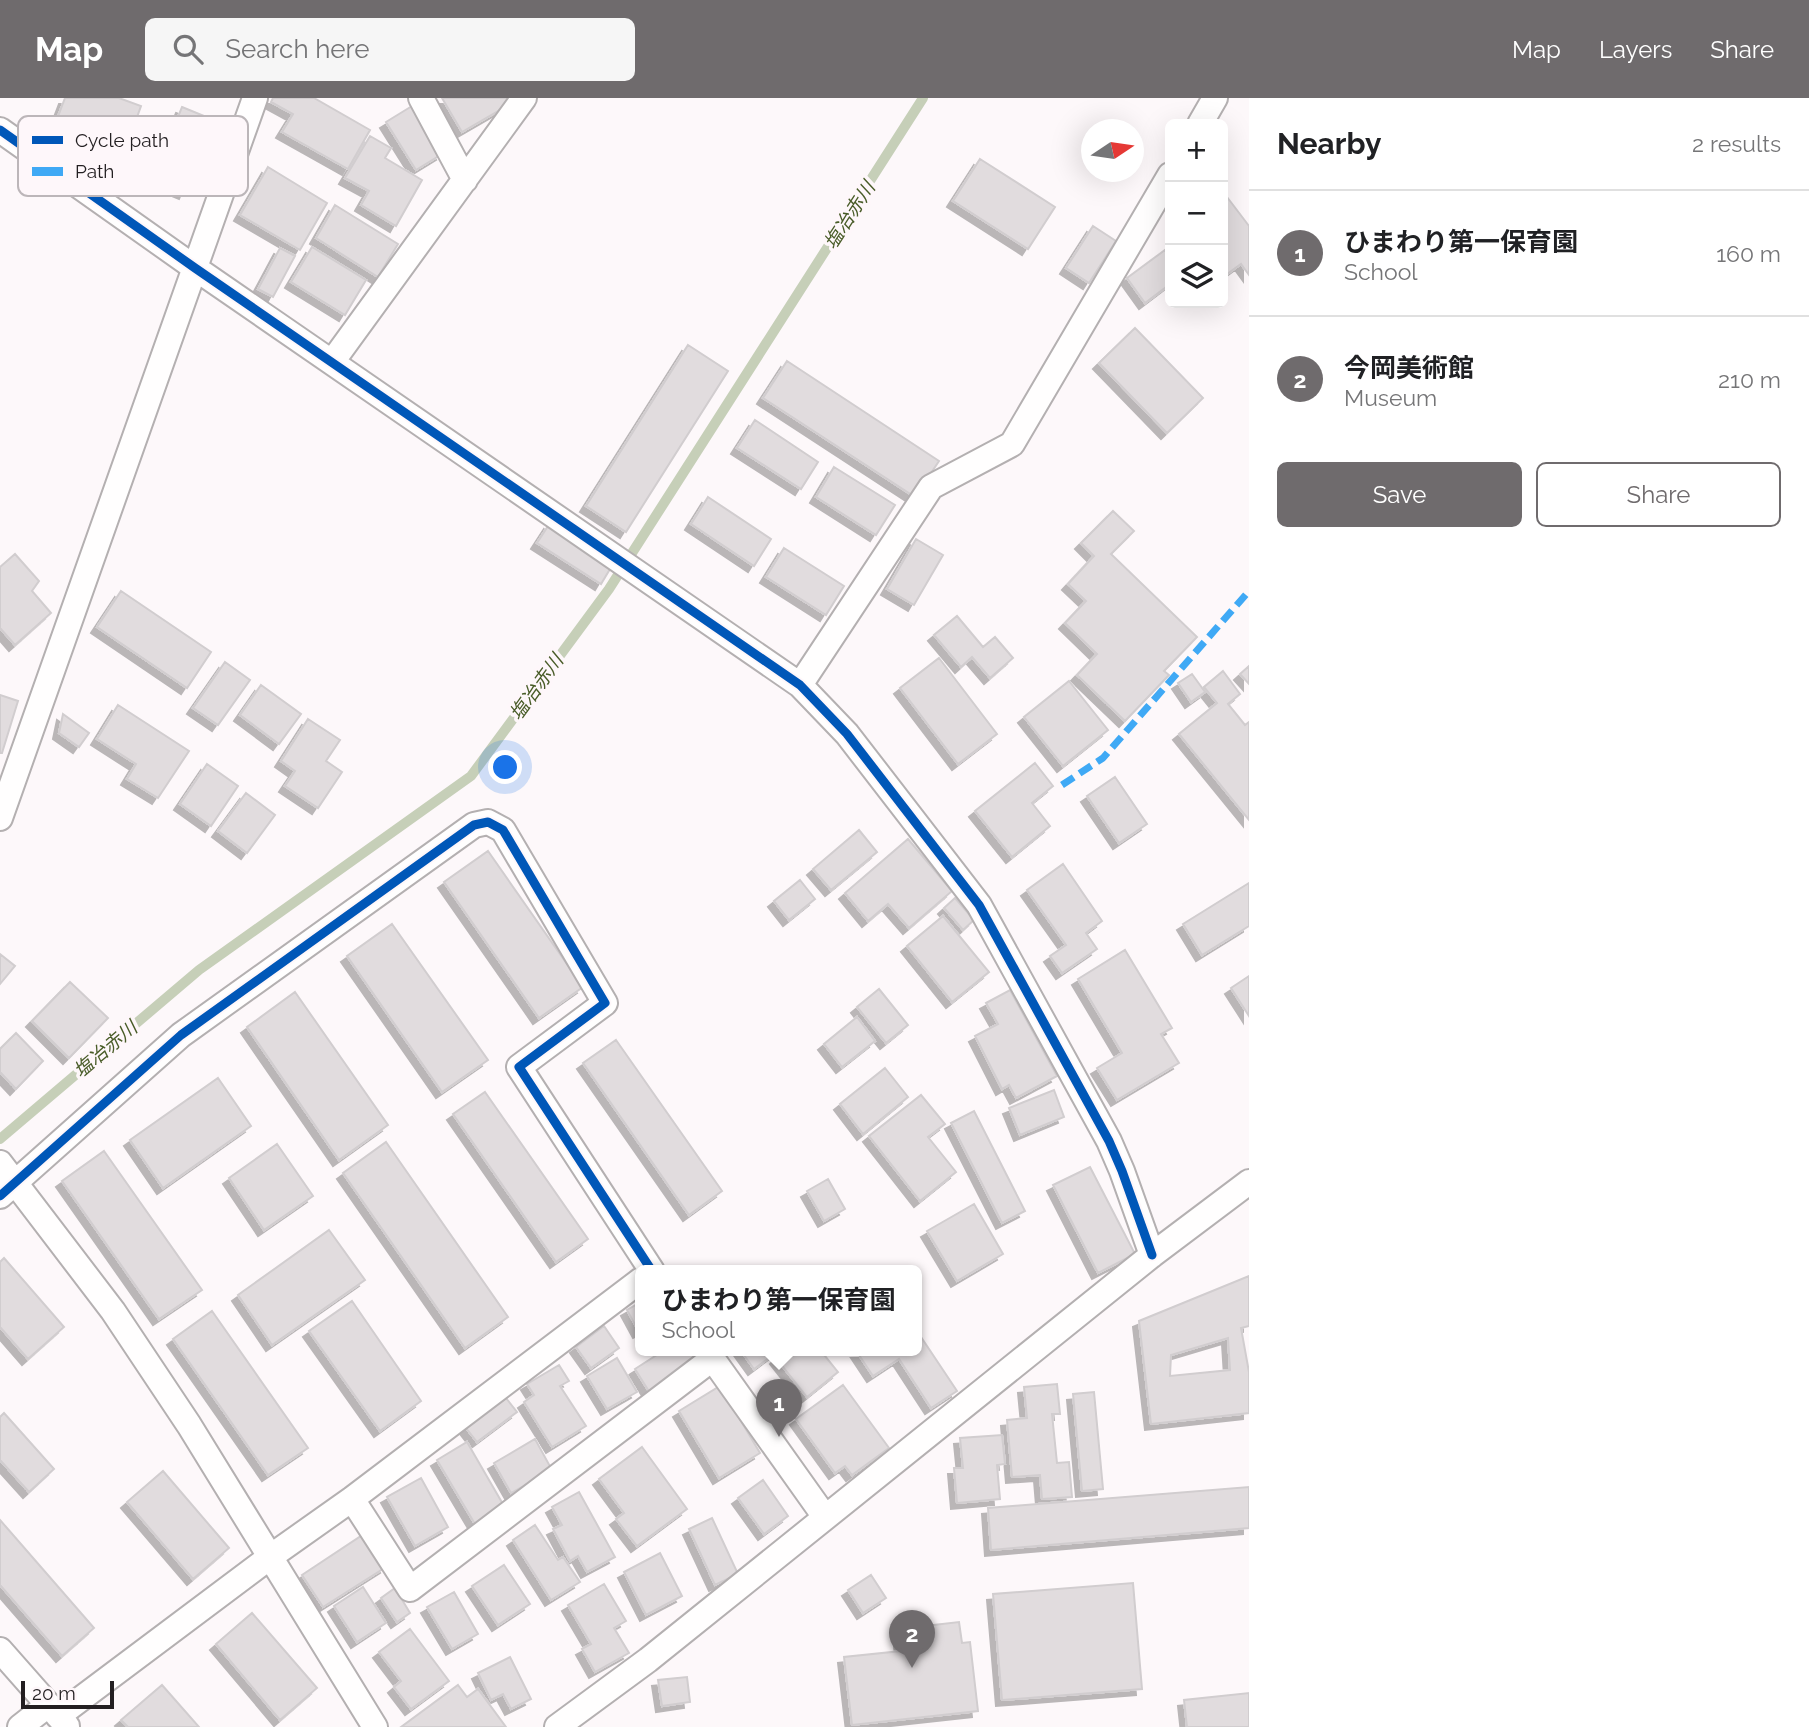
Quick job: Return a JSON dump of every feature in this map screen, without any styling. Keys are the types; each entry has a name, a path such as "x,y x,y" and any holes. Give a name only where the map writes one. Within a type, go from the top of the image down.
{"street":[{"path":"248,118 255,98"},
{"path":"421,98 465,180"},
{"path":"332,362 524,98"},
{"path":"1203,119 1215,98"},
{"path":"0,130 18,143"},
{"path":"800,685 931,487 1012,444 1166,182"},
{"path":"93,196 800,685 846,734 979,905 1109,1141 1152,1255"},
{"path":"0,818 220,196"},
{"path":"375,1727 189,1425 113,1311 5,1180 181,1035 474,825 488,822 503,830 605,1003 519,1067 648,1265"},
{"path":"556,1727 648,1660 1152,1255 1249,1182"},
{"path":"20,1727 58,1716 352,1499 635,1285"},
{"path":"352,1499 410,1589 708,1356"},
{"path":"710,1356 825,1517"},
{"path":"0,1650 58,1716"}],"building":[{"path":"65,98 119,98 141,106 137,116 58,116"},
{"path":"273,98 314,98 370,130 348,169 282,132 293,114 271,102"},
{"path":"442,98 516,98 517,100 462,132"},
{"path":"412,106 442,154 416,170 386,122"},
{"path":"182,107 204,116 178,116"},
{"path":"370,136 391,148 385,158 422,180 396,226 361,205 369,191 345,178"},
{"path":"980,159 1055,207 1028,249 953,201"},
{"path":"268,167 327,203 300,250 240,215"},
{"path":"1228,198 1249,226 1249,275 1241,264 1228,273"},
{"path":"335,205 398,244 378,277 316,238"},
{"path":"1093,226 1116,241 1089,283 1066,268"},
{"path":"312,247 366,280 345,315 291,282"},
{"path":"280,248 295,256 273,297 258,289"},
{"path":"1165,250 1165,288 1145,303 1127,278"},
{"path":"1135,328 1203,398 1167,433 1099,363"},
{"path":"688,345 728,371 626,532 586,506"},
{"path":"787,361 939,461 915,497 763,398"},
{"path":"755,420 818,462 801,489 737,448"},
{"path":"834,467 895,505 876,535 816,497"},
{"path":"708,497 771,539 754,566 691,524"},
{"path":"1113,511 1134,531 1111,554 1197,637 1164,671 1169,675 1125,721 1077,675 1097,654 1065,623 1086,601 1068,584 1094,556 1081,543"},
{"path":"550,523 613,564 601,584 537,543"},
{"path":"916,539 943,555 914,605 887,589"},
{"path":"784,548 844,586 826,615 766,577"},
{"path":"15,554 39,581 32,591 51,613 15,645 0,628 0,567"},
{"path":"121,591 211,652 187,688 97,627"},
{"path":"957,616 983,647 995,637 1013,658 990,678 972,657 961,667 934,635"},
{"path":"939,658 997,734 958,764 900,688"},
{"path":"225,662 250,680 218,725 193,708"},
{"path":"1249,666 1249,684 1240,674"},
{"path":"1223,671 1240,694 1228,704 1245,725 1249,722 1249,820 1179,734 1217,703 1204,687"},
{"path":"1192,674 1205,692 1191,702 1178,683"},
{"path":"1069,681 1108,730 1063,766 1024,717"},
{"path":"261,685 301,714 279,744 240,715"},
{"path":"0,695 18,701 2,753 0,753"},
{"path":"118,705 189,751 158,798 127,779 136,764 97,739"},
{"path":"63,714 89,733 79,747 59,733"},
{"path":"308,719 340,740 326,761 342,772 318,808 285,786 295,771 281,761"},
{"path":"1035,763 1053,786 1032,803 1050,826 1012,857 975,811"},
{"path":"207,764 238,786 211,826 180,804"},
{"path":"1115,777 1147,824 1119,843 1087,796"},
{"path":"246,793 275,815 247,853 218,831"},
{"path":"859,830 877,852 831,890 813,869"},
{"path":"908,839 952,891 909,928 888,904 868,921 845,893"},
{"path":"488,851 583,987 539,1018 444,882"},
{"path":"1063,864 1102,921 1086,933 1097,949 1062,973 1050,956 1066,945 1027,890"},
{"path":"800,880 815,899 789,920 774,901"},
{"path":"1249,883 1249,926 1202,955 1183,924"},
{"path":"955,898 974,920 963,930 944,908"},
{"path":"943,916 989,972 952,1002 907,946"},
{"path":"392,924 488,1060 442,1092 347,956"},
{"path":"1125,950 1172,1028 1161,1034 1179,1063 1117,1100 1097,1068 1122,1053 1078,979"},
{"path":"0,954 15,966 0,984"},
{"path":"1249,976 1249,1016 1231,988"},
{"path":"70,982 108,1018 69,1058 32,1021"},
{"path":"879,989 908,1025 886,1043 857,1007"},
{"path":"1010,990 1057,1076 1016,1098 1009,1085 1002,1089 975,1036 998,1024 986,1003"},
{"path":"295,992 388,1125 339,1160 247,1027"},
{"path":"857,1017 875,1041 842,1067 824,1044"},
{"path":"16,1033 43,1061 16,1089 0,1072 0,1049"},
{"path":"616,1040 722,1191 689,1215 583,1063"},
{"path":"885,1068 908,1097 863,1134 840,1104"},
{"path":"218,1078 251,1126 163,1188 130,1140"},
{"path":"1054,1090 1064,1117 1020,1135 1009,1108"},
{"path":"485,1092 588,1239 556,1262 453,1114"},
{"path":"921,1095 945,1124 928,1137 956,1172 920,1201 869,1136"},
{"path":"974,1111 1025,1211 1002,1223 951,1123"},
{"path":"386,1142 508,1317 465,1348 343,1173"},
{"path":"277,1144 313,1196 264,1230 229,1178"},
{"path":"104,1151 202,1290 159,1319 62,1181"},
{"path":"1090,1167 1135,1254 1098,1273 1053,1185"},
{"path":"828,1179 845,1209 824,1221 807,1191"},
{"path":"974,1204 1003,1254 957,1281 927,1231"},
{"path":"329,1230 365,1280 272,1345 238,1295"},
{"path":"4,1258 64,1327 28,1359 0,1327 0,1262"},
{"path":"1249,1276 1249,1326 1241,1328 1249,1372 1249,1413 1151,1424 1139,1321","holes":["1228,1338 1230,1370 1170,1376 1171,1355"]},
{"path":"352,1301 421,1401 380,1431 309,1331"},
{"path":"635,1305 635,1325 627,1310"},
{"path":"212,1311 308,1448 268,1475 173,1339"},
{"path":"604,1326 619,1348 591,1368 576,1347"},
{"path":"922,1338 957,1391 931,1408 899,1359 873,1376 860,1356 922,1356"},
{"path":"655,1356 698,1356 701,1360 650,1393 635,1369"},
{"path":"745,1356 771,1356 754,1369"},
{"path":"825,1356 838,1372 807,1397 776,1358"},
{"path":"617,1358 637,1392 607,1409 587,1376"},
{"path":"559,1365 569,1381 560,1386 586,1426 552,1447 524,1402 534,1395 527,1384"},
{"path":"1057,1384 1060,1414 1052,1414 1057,1463 1069,1462 1072,1497 1042,1499 1040,1475 1012,1477 1007,1420 1027,1418 1024,1387"},
{"path":"843,1385 889,1448 852,1475 845,1466 835,1473 796,1419"},
{"path":"720,1386 760,1453 719,1478 679,1411"},
{"path":"1094,1392 1103,1489 1082,1491 1073,1394"},
{"path":"506,1398 517,1412 477,1442 466,1428"},
{"path":"4,1413 54,1469 29,1492 0,1460 0,1417"},
{"path":"1002,1435 1005,1464 997,1465 1000,1499 957,1503 954,1468 963,1468 960,1438"},
{"path":"535,1439 552,1470 511,1493 494,1463"},
{"path":"467,1442 504,1506 475,1524 437,1460"},
{"path":"642,1447 687,1509 637,1546 616,1519 624,1513 599,1479"},
{"path":"163,1471 229,1548 193,1579 127,1502"},
{"path":"421,1478 448,1527 415,1546 387,1497"},
{"path":"763,1480 788,1516 764,1534 738,1498"},
{"path":"1249,1487 1249,1528 991,1550 988,1508"},
{"path":"579,1492 615,1557 587,1572 578,1556 570,1561 553,1529 562,1525 552,1507"},
{"path":"712,1518 738,1574 715,1585 689,1529"},
{"path":"0,1520 94,1628 62,1656 0,1585"},
{"path":"535,1525 558,1560 563,1557 580,1582 551,1600 513,1540"},
{"path":"364,1534 386,1567 323,1607 302,1575"},
{"path":"660,1553 682,1596 646,1615 624,1572"},
{"path":"504,1565 530,1604 498,1625 472,1586"},
{"path":"871,1575 886,1598 863,1613 848,1590"},
{"path":"1133,1583 1142,1689 1002,1700 993,1594"},
{"path":"604,1584 626,1621 614,1628 629,1653 595,1672 582,1649 591,1644 568,1605"},
{"path":"363,1587 386,1623 357,1642 334,1606"},
{"path":"395,1588 410,1613 397,1622 381,1598"},
{"path":"454,1592 478,1634 452,1649 427,1607"},
{"path":"252,1613 317,1688 280,1720 216,1644"},
{"path":"959,1622 962,1643 970,1642 978,1711 852,1725 844,1657 901,1651 899,1629"},
{"path":"410,1629 449,1681 411,1709 394,1687 401,1681 379,1652"},
{"path":"510,1657 531,1699 511,1709 503,1694 491,1700 478,1673"},
{"path":"687,1677 690,1702 662,1706 658,1680"},
{"path":"162,1685 199,1727 128,1727 121,1720"},
{"path":"458,1685 467,1697 478,1689 506,1727 401,1727"},
{"path":"1249,1693 1249,1727 1187,1727 1184,1700"}],"waterway":[{"name":"塩冶赤川","path":"0,1139 199,970 471,776 609,589 923,98"}],"marked path":[{"path":"1062,785 1103,758 1249,591"}],"cycle path":[{"path":"0,130 18,143"},
{"path":"93,196 800,685 847,734 979,905 1109,1141 1152,1255"},
{"path":"0,1196 181,1035 474,825 488,822 503,830 605,1003 519,1067 648,1265"}],"place":[{"name":"ひまわり第一保育園","path":"779,1437"},
{"name":"今岡美術館","path":"912,1668"}]}
